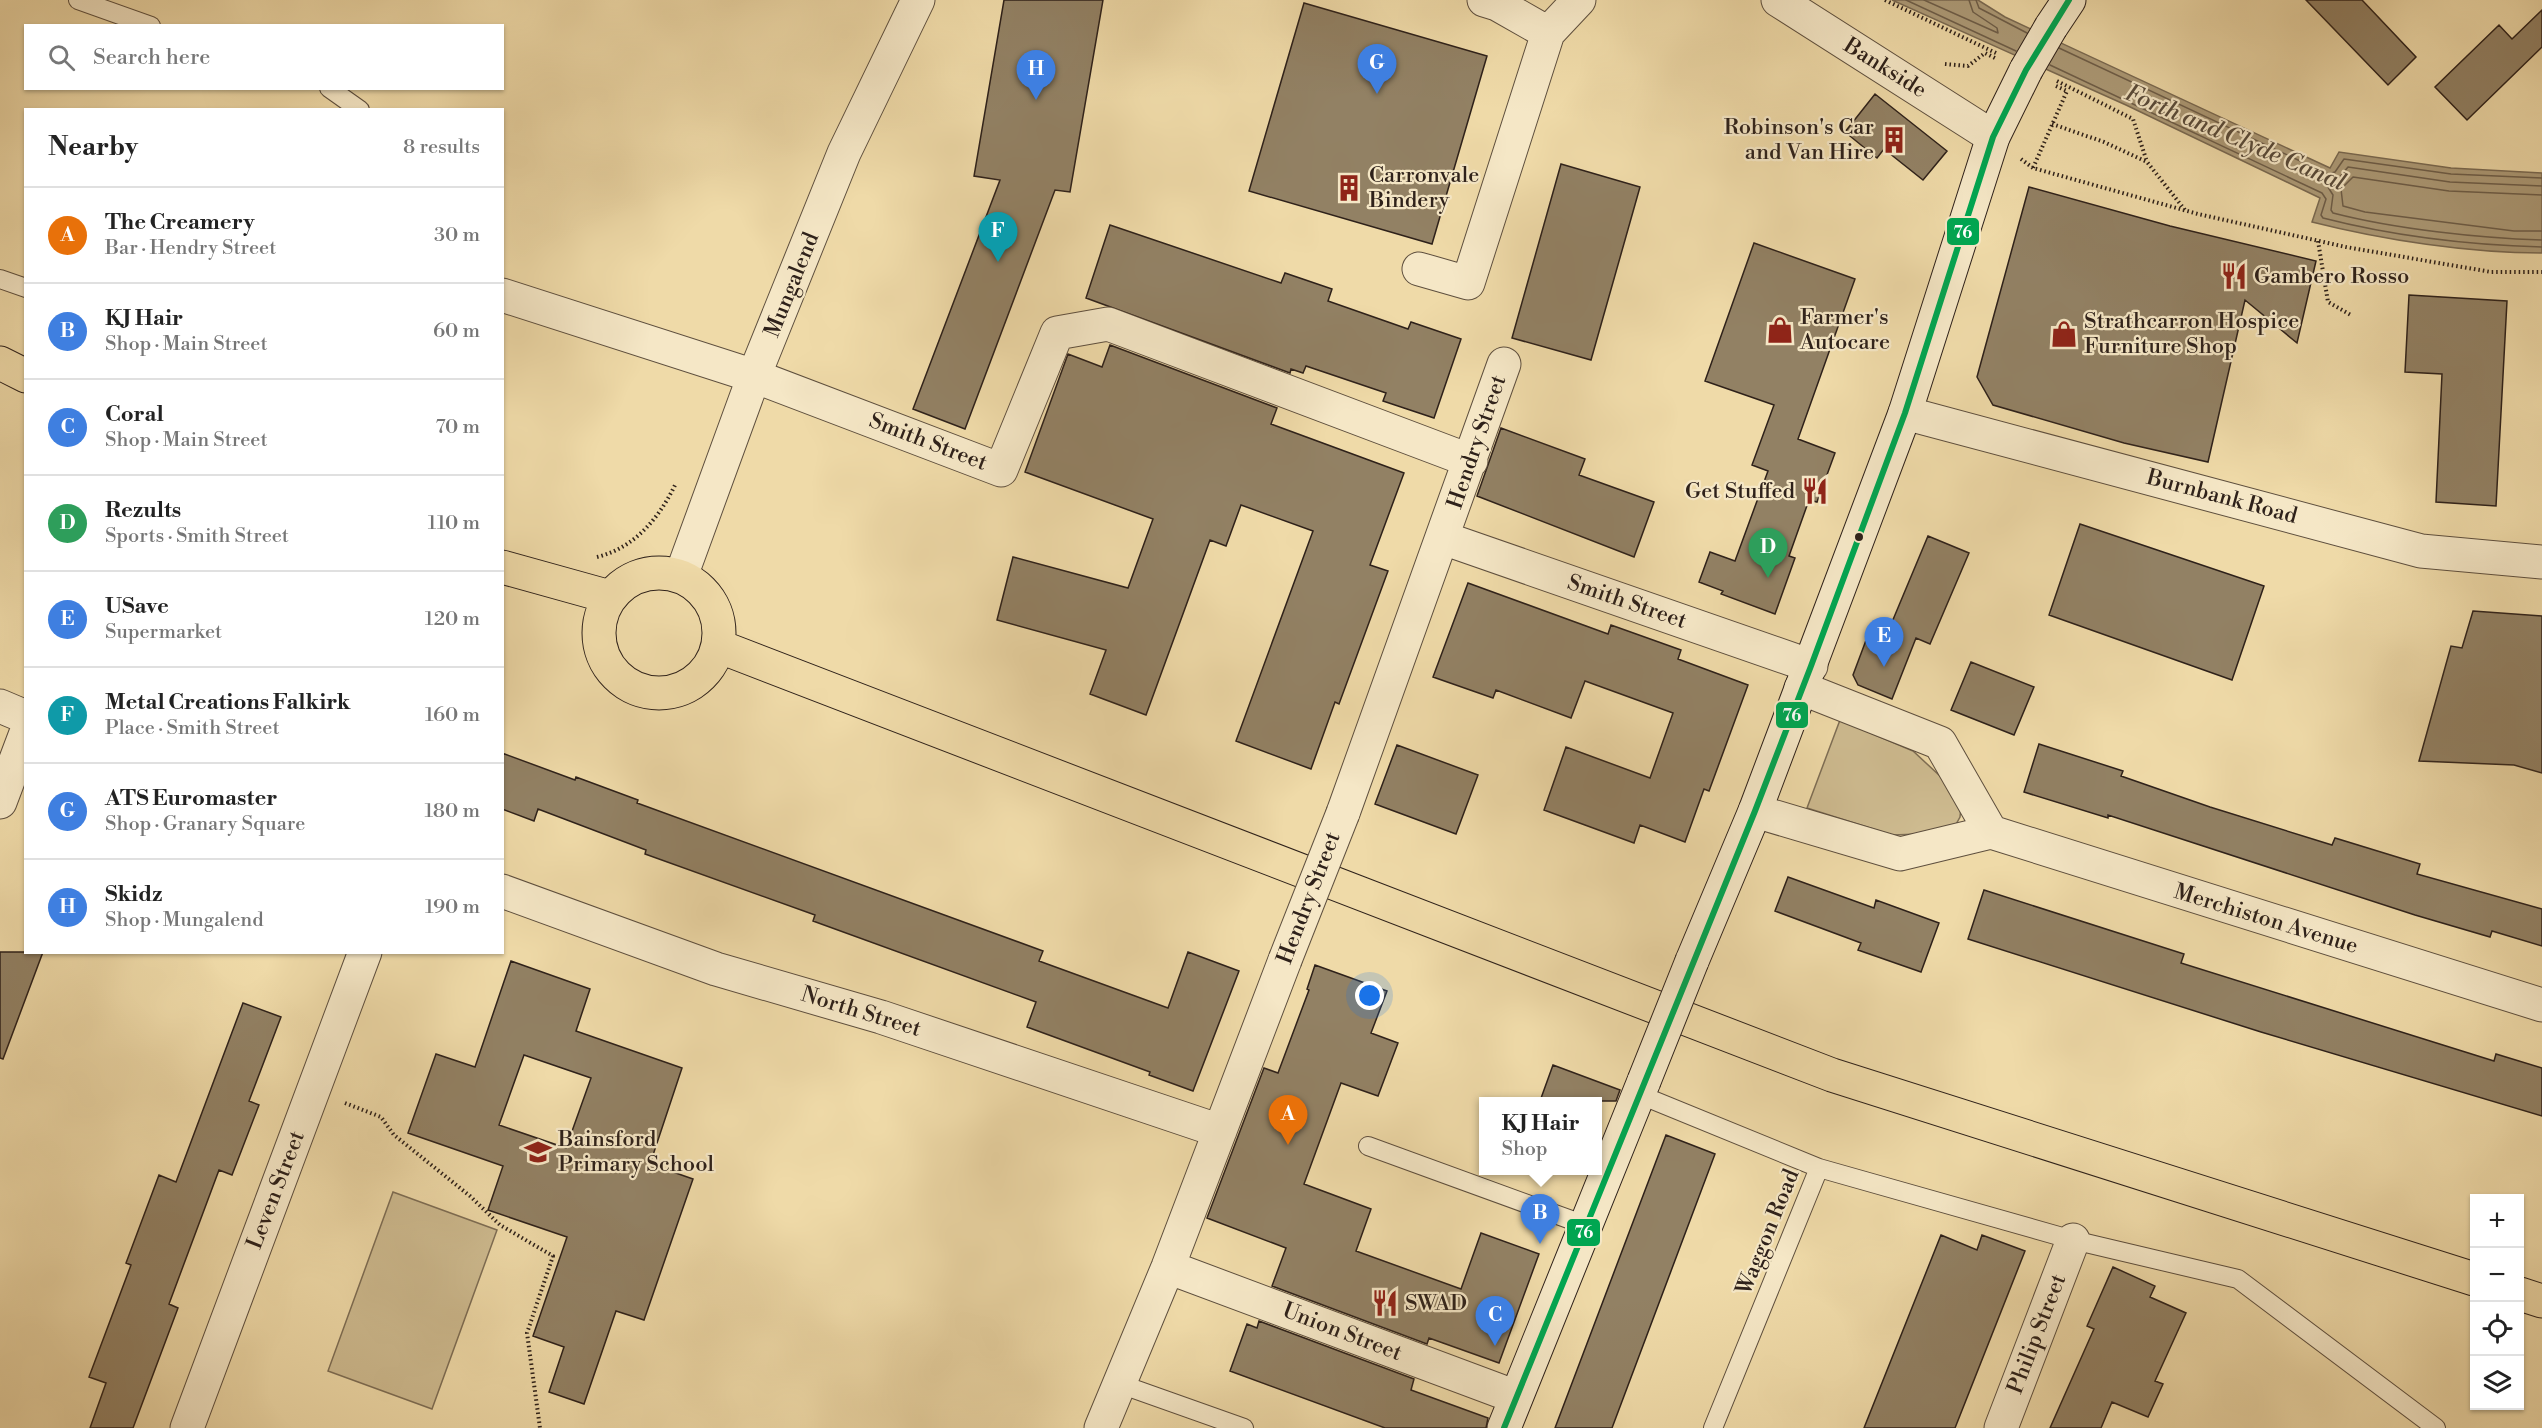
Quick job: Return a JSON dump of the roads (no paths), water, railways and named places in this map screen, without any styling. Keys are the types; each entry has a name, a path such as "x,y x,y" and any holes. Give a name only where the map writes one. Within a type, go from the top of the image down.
{"main road":[{"path":"0,363 24,375"},
{"path":"504,568 610,597"},
{"path":"662,572 681,576 700,587 713,604 720,625 718,646 710,666 695,682 676,691 655,693 634,688 616,676 604,658 598,638 600,616 610,597 624,583 642,574 662,572"},
{"path":"718,646 1832,1075 2470,1277"},
{"path":"2524,1295 2542,1301"}],"street":[{"name":"Mungalend","path":"681,576 754,376 844,153 918,0"},
{"path":"1484,0 1497,4 1548,33"},
{"path":"1419,269 1468,283 1548,33 1579,0"},
{"name":"Bankside","path":"1778,0 1993,137"},
{"path":"1504,1428 1692,961 1755,811 1806,677 1905,413 1993,137 2026,68 2069,0"},
{"name":"Smith Street","path":"504,296 754,376 1001,470 1057,333 1108,324 1471,461"},
{"name":"Hendry Street","path":"1101,1428 1168,1267 1343,813 1504,364"},
{"name":"Burnbank Road","path":"1905,413 2421,551 2542,562"},
{"name":"Smith Street","path":"1443,538 1806,677"},
{"path":"1755,811 1900,854 1990,832 1940,743 1806,677"},
{"path":"0,706 24,716"},
{"path":"0,802 24,738"},
{"name":"Merchiston Avenue","path":"1990,832 2542,1005"},
{"name":"North Street","path":"504,892 716,969 881,1017 1220,1131"},
{"name":"Leven Street","path":"187,1428 364,954"},
{"name":"Philip Street","path":"2001,1428 2073,1240"},
{"name":"Union Street","path":"1168,1267 1516,1397"}],"lane":[{"path":"78,0 145,24"},
{"path":"332,90 357,108"},
{"path":"0,279 24,287"},
{"name":"Waggon Road","path":"1641,1088 1820,1168 1713,1428"},
{"path":"1368,1146 1585,1225"},
{"path":"1820,1168 2073,1240 2238,1279 2436,1428"},
{"path":"1120,1384 1244,1428"}],"water":[{"name":"Forth and Clyde Canal","path":"1892,0 1978,0 2005,17 2330,168 2339,152 2451,168 2542,173 2542,253 2485,251 2426,244 2312,222 2320,198 2126,105"}],"place":[{"name":"ATS Euromaster","path":"1377,94"},
{"name":"Skidz","path":"1036,100"},
{"name":"Robinson's Car and Van Hire","path":"1894,140"},
{"name":"Carronvale Bindery","path":"1349,188"},
{"name":"Metal Creations Falkirk","path":"998,262"},
{"name":"Gambero Rosso","path":"2234,276"},
{"name":"Farmer's Autocare","path":"1780,330"},
{"name":"Strathcarron Hospice Furniture Shop","path":"2064,334"},
{"name":"Get Stuffed","path":"1815,491"},
{"name":"Rezults","path":"1768,578"},
{"name":"USave","path":"1884,667"},
{"name":"The Creamery","path":"1288,1145"},
{"name":"Bainsford Primary School","path":"538,1152"},
{"name":"KJ Hair","path":"1540,1244"},
{"name":"SWAD","path":"1385,1303"},
{"name":"Coral","path":"1495,1346"}]}
